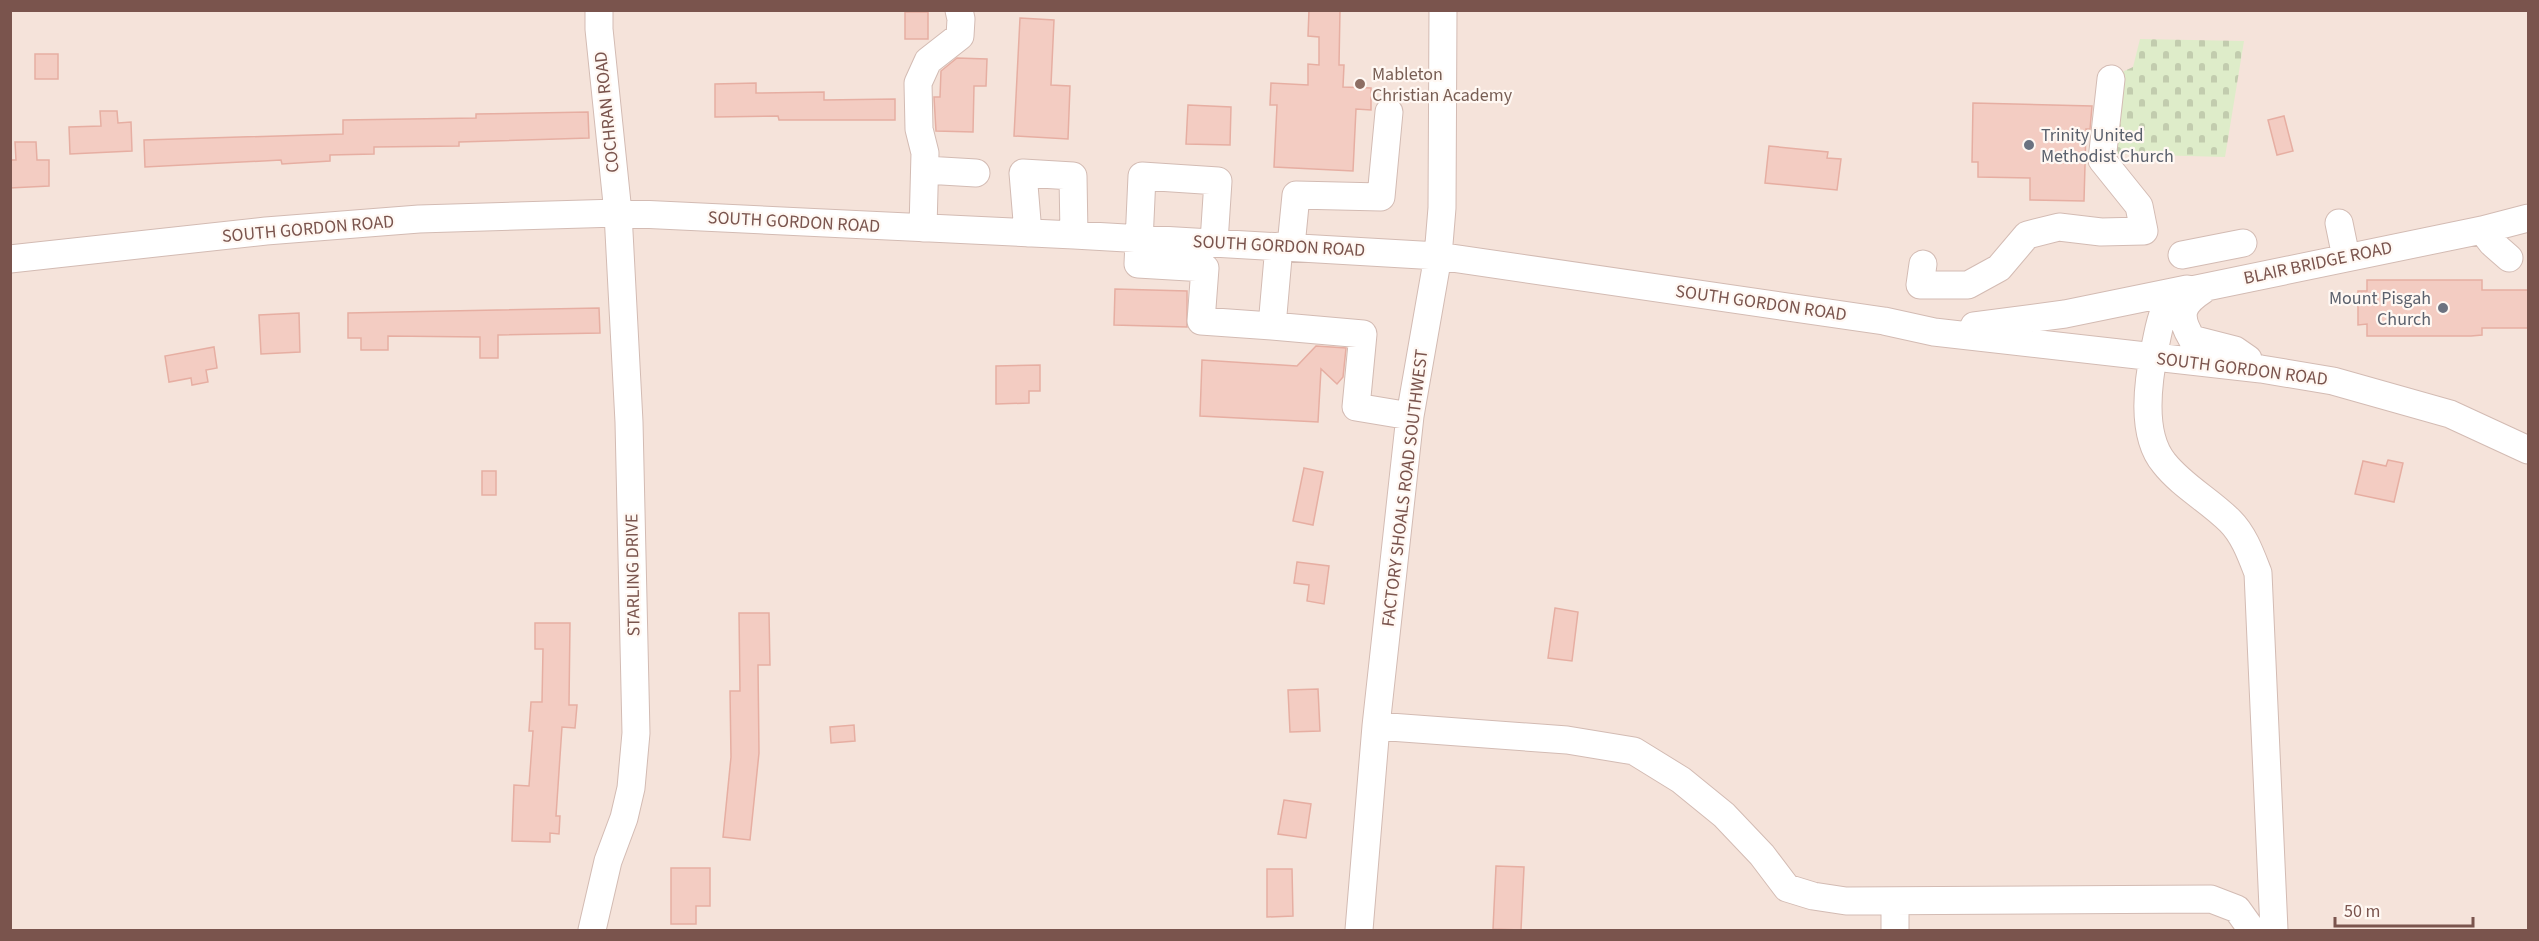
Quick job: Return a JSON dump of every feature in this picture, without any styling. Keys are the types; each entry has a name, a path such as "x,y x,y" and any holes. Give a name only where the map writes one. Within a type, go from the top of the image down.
{"street":[{"name":"COCHRAN ROAD","path":"599,10 598,29 618,213"},
{"path":"924,228 925,153 919,129 918,83 928,61 960,36 959,10"},
{"name":"FACTORY SHOALS ROAD SOUTHWEST","path":"1359,930 1376,726 1410,416 1438,256 1442,208 1443,10"},
{"path":"2111,79 2102,160 2139,206 2144,231 2101,232 2059,227 2027,235 1999,268 1968,285 1921,275 1926,330 2065,314 2155,294 2209,286"},
{"path":"1272,326 1296,195 1381,197 1389,112"},
{"path":"925,170 976,172"},
{"path":"1028,233 1023,173 1073,176 1074,235"},
{"path":"1214,242 1218,181 1142,176 1138,264 1205,268 1201,321 1363,334 1356,407 1410,416"},
{"name":"SOUTH GORDON ROAD","path":"10,260 278,230 419,219 618,213 1139,238 1438,256 1884,321 1926,330 2261,369 2333,381 2450,414 2529,450"},
{"name":"STARLING DRIVE","path":"592,930 608,861 624,818 631,788 636,733 629,422 618,213"},
{"name":"BLAIR BRIDGE ROAD","path":"2153,358 2164,310 2171,298 2182,292 2482,230 2529,218"},
{"path":"2339,223 2346,257"},
{"path":"2482,230 2492,243 2509,258"},
{"path":"2182,255 2237,244 2240,279"},
{"path":"2209,286 2189,299 2183,313 2182,324 2192,339 2235,350 2261,369"},
{"path":"2153,358 2149,425 2154,445 2162,462 2230,522 2248,546 2258,573 2274,930"},
{"path":"2333,381 2359,367"},
{"path":"1376,726 1567,740 1634,751 1682,780 1724,815 1762,855 1787,888 1813,896 1846,901 2211,900 2236,909 2252,930"},
{"path":"1895,901 1895,930"}],"shaded area":[{"path":"11,11 2528,11 2528,930 11,930"}],"green space":[{"path":"2140,39 2244,41 2225,157 2113,154 2122,72 2133,67"}],"building":[{"path":"1309,10 1340,10 1339,65 1344,65 1343,87 1371,88 1371,110 1356,109 1353,171 1274,167 1277,105 1270,105 1271,83 1308,85 1308,64 1319,65 1319,37 1308,36"},
{"path":"905,12 928,12 928,39 905,39"},
{"path":"1020,18 1054,20 1051,85 1070,86 1068,139 1014,136"},
{"path":"35,54 58,54 58,79 35,79"},
{"path":"957,58 987,59 986,86 974,86 973,132 936,131 934,97 940,97 941,71"},
{"path":"756,83 756,93 824,92 824,100 895,99 895,120 779,120 778,116 715,117 715,84"},
{"name":"Trinity United Methodist Church","path":"1973,103 2092,106 2090,129 2086,129 2084,201 2030,200 2030,178 1978,177 1978,162 1972,162"},
{"path":"1188,105 1231,107 1230,145 1186,144"},
{"path":"100,111 117,111 118,123 131,122 132,151 70,154 69,127 101,126"},
{"path":"588,112 589,138 459,142 459,146 374,147 374,154 330,155 330,161 282,164 281,160 145,167 144,140 343,134 343,120 476,118 476,114"},
{"path":"2284,116 2293,151 2277,155 2268,120"},
{"path":"15,142 36,142 37,160 49,160 49,186 10,188 10,160 16,160"},
{"path":"1769,146 1828,152 1827,158 1841,159 1837,190 1765,183"},
{"name":"Mount Pisgah Church","path":"2367,280 2482,280 2482,290 2529,290 2529,328 2482,328 2482,335 2471,336 2367,336 2367,324 2358,325 2358,291 2367,291"},
{"path":"1115,289 1187,291 1187,327 1114,325"},
{"path":"599,308 600,333 498,335 498,358 480,358 480,337 388,336 388,350 361,350 361,338 348,338 348,313"},
{"path":"299,313 300,352 261,354 259,315"},
{"path":"1316,346 1346,348 1343,377 1337,384 1321,369 1318,422 1200,416 1202,360 1297,366"},
{"path":"214,347 217,368 206,370 208,382 192,385 191,378 169,382 165,356"},
{"path":"1040,365 1040,391 1029,391 1029,403 996,404 996,366"},
{"path":"2388,460 2403,463 2394,502 2355,494 2363,461 2386,466"},
{"path":"1304,468 1323,472 1313,525 1293,521"},
{"path":"482,471 496,471 496,495 482,495"},
{"path":"1297,562 1329,566 1324,604 1307,601 1309,585 1294,583"},
{"path":"1555,608 1578,612 1572,661 1548,658"},
{"path":"739,613 769,613 770,665 758,665 759,753 750,840 723,837 731,757 730,691 740,691"},
{"path":"535,623 570,623 569,705 577,705 575,728 562,727 556,816 560,816 559,834 550,833 550,842 512,841 514,785 529,786 533,731 529,731 531,702 542,702 543,649 535,649"},
{"path":"1318,689 1320,731 1290,732 1288,690"},
{"path":"854,725 855,741 831,743 830,727"},
{"path":"1284,800 1311,804 1306,838 1278,834"},
{"path":"1496,866 1524,867 1521,930 1493,929"},
{"path":"671,868 710,868 710,906 696,906 696,924 671,924"},
{"path":"1267,869 1292,869 1293,916 1267,917"}],"place":[{"name":"Mableton Christian Academy","path":"1360,84"},
{"name":"Trinity United Methodist Church","path":"2029,145"},
{"name":"Mount Pisgah Church","path":"2443,308"}]}
